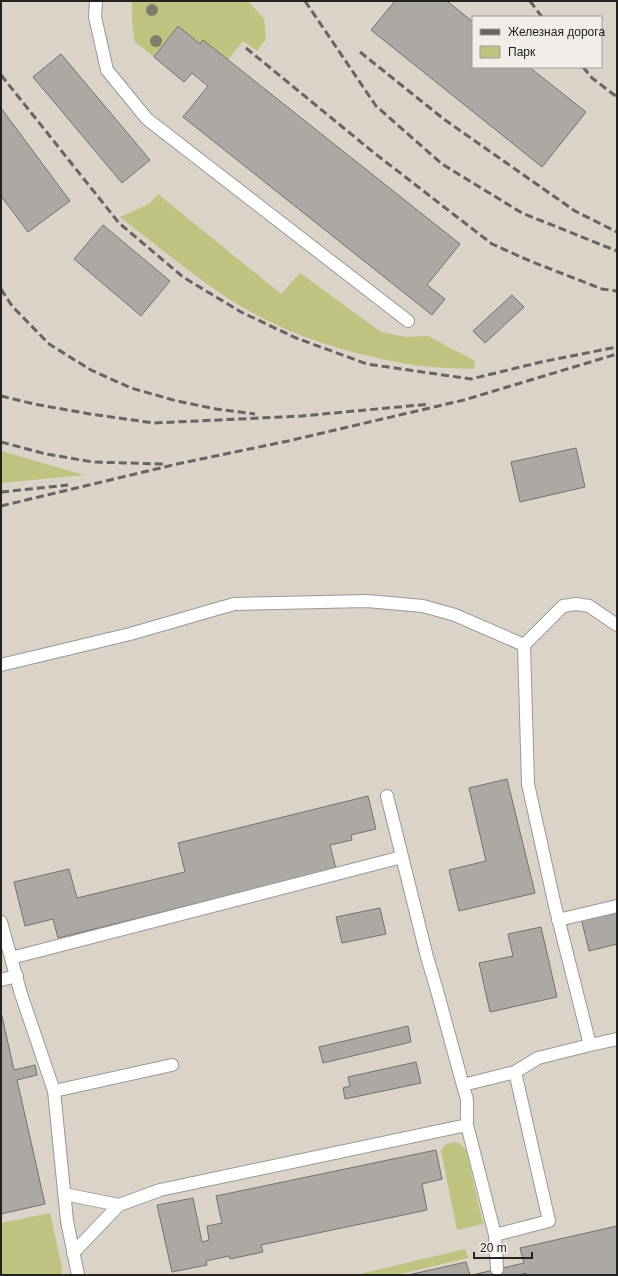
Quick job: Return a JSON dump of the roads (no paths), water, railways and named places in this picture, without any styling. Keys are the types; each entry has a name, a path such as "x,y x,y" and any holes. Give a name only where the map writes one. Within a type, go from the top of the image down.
{"lane":[{"path":"96,1 95,17 107,70 147,119 408,321"},
{"path":"1,665 130,634 234,604 367,601 423,606 455,615 524,645"},
{"path":"590,1045 558,920 528,784 524,645 563,606 576,604 589,606 617,625"},
{"path":"387,796 427,957 467,1100 467,1124 495,1235 497,1269"},
{"path":"11,958 402,857"},
{"path":"558,920 617,906"},
{"path":"1,922 16,976 54,1091 66,1221 78,1275"},
{"path":"1,980 16,976"},
{"path":"462,1085 515,1072 538,1058 617,1039"},
{"path":"54,1091 172,1065"},
{"path":"495,1235 549,1221 515,1072"},
{"path":"73,1254 119,1205 160,1190 467,1124"},
{"path":"64,1194 119,1205"}],"railway":[{"path":"305,1 376,106 442,164 522,213 617,251"},
{"path":"530,1 541,16"},
{"path":"246,48 373,152 492,244 530,261 602,289 617,291"},
{"path":"360,52 445,120 575,211 617,232"},
{"path":"584,68 592,78 617,97"},
{"path":"1,75 119,223 183,277 241,312 296,338 367,364 471,379 541,362 617,347"},
{"path":"1,289 12,306 49,344 91,370 131,388 177,401 216,409 255,414"},
{"path":"1,506 177,464 288,441 464,400 617,354"},
{"path":"1,396 34,404 90,414 154,423 302,416 430,404"},
{"path":"1,442 46,454 93,462 163,464"},
{"path":"1,492 68,485"}]}
